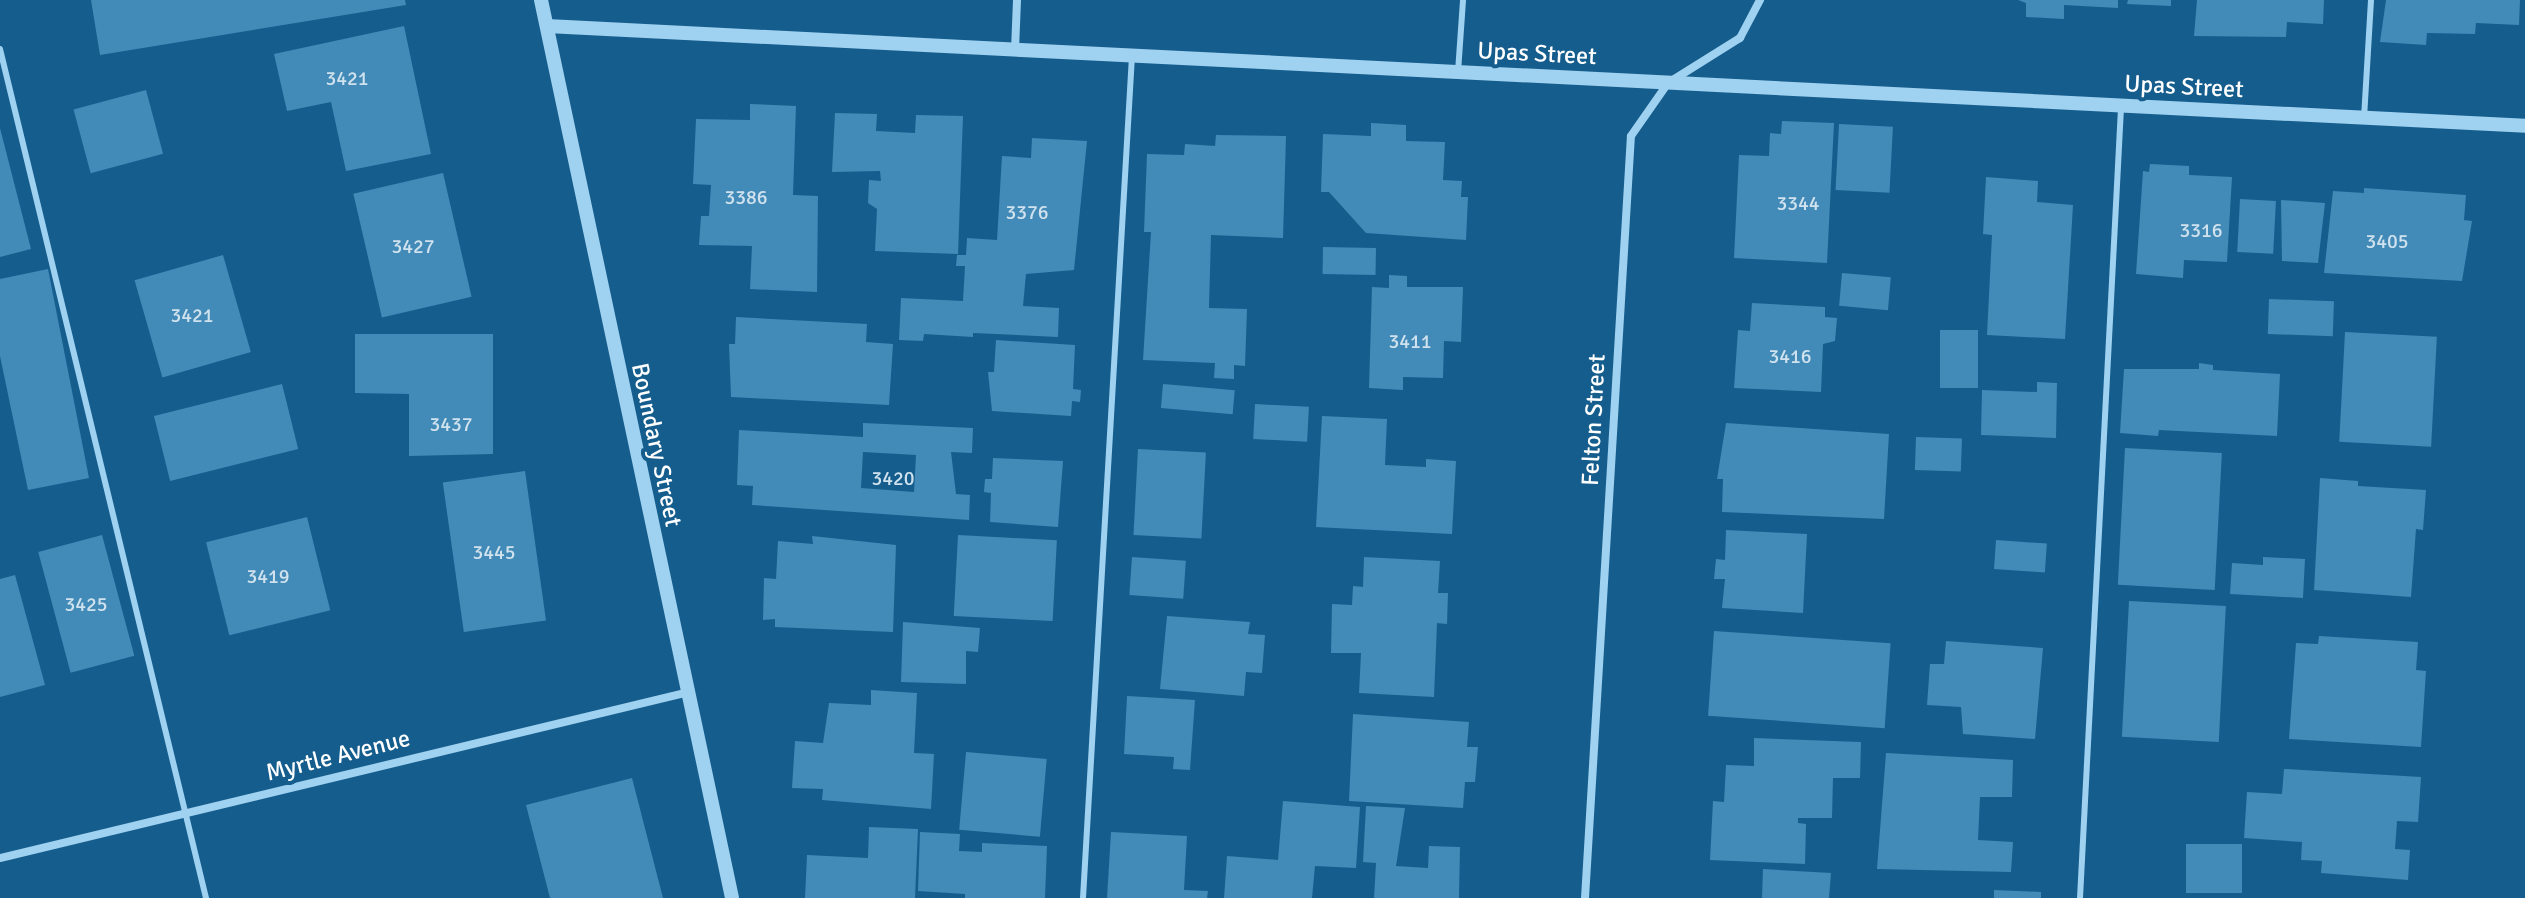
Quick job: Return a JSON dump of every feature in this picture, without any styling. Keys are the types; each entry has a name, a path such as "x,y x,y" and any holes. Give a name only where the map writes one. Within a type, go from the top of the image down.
{"street":[{"name":"Boundary Street","path":"541,0 685,693 732,898"},
{"path":"1015,50 1017,0"},
{"name":"Felton Street","path":"1585,898 1631,136 1668,83 1740,38 1760,0"},
{"name":"Upas Street","path":"547,26 2525,126"},
{"name":"Myrtle Avenue","path":"0,858 685,693"}],"lane":[{"path":"1458,72 1463,0"},
{"path":"2364,118 2371,0"},
{"path":"0,49 206,898"},
{"path":"1083,898 1132,56"},
{"path":"2080,898 2121,105"}],"building":[{"path":"91,0 405,0 406,5 100,55"},
{"path":"2018,0 2118,0 2118,8 2064,5 2064,19 2026,17 2026,3"},
{"path":"2128,0 2171,0 2171,6 2127,4"},
{"path":"2197,0 2324,0 2323,24 2287,22 2286,37 2194,36"},
{"path":"2386,0 2520,0 2519,25 2476,23 2475,34 2427,33 2426,45 2380,42"},
{"path":"404,26 431,154 346,171 331,102 287,111 274,54"},
{"path":"146,90 163,154 91,173 74,109"},
{"path":"750,104 796,106 793,195 818,196 817,292 750,289 752,246 699,245 701,216 709,216 711,185 693,184 696,119 750,120"},
{"path":"835,113 877,114 876,131 915,133 916,115 963,116 958,254 875,251 877,209 868,203 869,180 881,181 880,171 832,172"},
{"path":"1782,121 1834,123 1827,263 1734,258 1739,155 1769,156 1770,133 1781,134"},
{"path":"1371,123 1406,125 1406,141 1445,142 1443,180 1462,181 1461,197 1468,197 1466,240 1366,233 1329,192 1321,192 1323,134 1371,136"},
{"path":"1839,124 1893,127 1889,193 1836,190"},
{"path":"0,128 31,249 0,257"},
{"path":"1216,135 1286,136 1283,238 1211,235 1209,308 1247,309 1245,366 1234,365 1234,379 1214,378 1215,363 1143,360 1151,232 1144,232 1147,154 1184,155 1185,144 1215,146"},
{"path":"1032,138 1087,141 1074,270 1026,274 1023,306 1059,308 1058,337 973,333 973,337 924,334 923,341 899,340 901,298 963,301 965,266 956,266 957,255 966,255 967,238 997,240 1002,156 1031,158"},
{"path":"2150,164 2189,166 2189,175 2232,177 2227,262 2184,260 2183,278 2136,274 2143,171 2149,172"},
{"path":"443,173 472,297 382,317 353,194"},
{"path":"1986,177 2038,181 2037,202 2073,205 2065,339 1987,335 1992,235 1983,234"},
{"path":"2364,188 2466,195 2464,220 2472,221 2462,281 2324,273 2333,191 2364,193"},
{"path":"2240,199 2276,201 2273,254 2237,252"},
{"path":"2281,200 2325,203 2318,263 2282,261"},
{"path":"1323,247 1376,248 1376,275 1323,274"},
{"path":"223,255 251,352 162,377 135,280"},
{"path":"48,269 89,478 28,490 0,356 0,279"},
{"path":"1842,273 1891,277 1888,310 1839,306"},
{"path":"1389,275 1407,276 1407,287 1463,287 1461,342 1444,341 1443,378 1403,377 1403,390 1369,388 1372,287 1389,288"},
{"path":"2269,299 2334,301 2333,336 2268,334"},
{"path":"1752,303 1825,307 1825,317 1837,318 1835,341 1823,344 1821,392 1734,388 1738,330 1750,331"},
{"path":"736,317 867,324 866,342 893,344 889,405 731,397 729,344 735,344"},
{"path":"1940,330 1978,330 1978,388 1940,388"},
{"path":"2345,332 2437,337 2431,447 2339,442"},
{"path":"355,334 493,334 493,454 409,456 409,394 355,393"},
{"path":"996,340 1075,345 1073,389 1081,390 1080,402 1072,401 1071,416 992,411 988,372 994,372"},
{"path":"2199,363 2213,365 2213,370 2280,374 2277,436 2159,430 2158,436 2120,433 2124,369 2199,369"},
{"path":"2037,382 2057,383 2056,438 1981,435 1982,390 2037,392"},
{"path":"282,384 298,449 170,481 154,416"},
{"path":"1163,384 1235,390 1233,414 1161,408"},
{"path":"1255,404 1309,407 1307,442 1253,439"},
{"path":"1322,416 1387,419 1385,465 1426,467 1426,459 1456,461 1452,534 1316,527"},
{"path":"863,423 973,428 972,453 951,452 956,494 970,495 969,520 752,505 753,486 737,485 739,430 863,437","holes":["863,452 916,455 914,492 861,488"]},
{"path":"1726,423 1889,434 1884,519 1722,512 1723,479 1717,479"},
{"path":"1916,437 1962,439 1961,472 1915,470"},
{"path":"2125,448 2222,453 2215,590 2118,585"},
{"path":"1138,449 1206,453 1201,538 1133,535"},
{"path":"993,458 1063,461 1058,527 990,522 991,493 984,492 985,479 992,479"},
{"path":"525,471 546,621 464,632 443,483"},
{"path":"2320,478 2358,481 2358,486 2426,490 2423,530 2416,529 2411,597 2314,590"},
{"path":"307,517 330,610 229,635 206,542"},
{"path":"1726,530 1807,534 1803,613 1722,608 1725,579 1714,579 1716,559 1725,560"},
{"path":"102,535 134,656 71,673 38,552"},
{"path":"958,535 1057,540 1053,621 954,616"},
{"path":"812,536 896,545 893,632 775,627 775,619 763,620 764,578 776,579 778,541 813,544"},
{"path":"1996,540 2047,544 2045,572 1994,569"},
{"path":"1132,557 1186,561 1183,599 1129,595"},
{"path":"1364,557 1440,561 1438,593 1448,593 1447,624 1437,623 1434,697 1359,693 1361,653 1331,653 1332,604 1352,605 1353,586 1363,587"},
{"path":"2263,557 2305,559 2303,598 2230,594 2232,563 2263,565"},
{"path":"15,575 45,685 0,697 0,579"},
{"path":"2129,601 2226,606 2219,742 2122,737"},
{"path":"1167,616 1250,622 1248,634 1265,635 1262,673 1246,672 1244,696 1160,689"},
{"path":"903,622 980,628 978,652 966,651 966,684 901,682"},
{"path":"1714,631 1891,643 1885,728 1708,716"},
{"path":"2319,636 2418,642 2416,670 2426,671 2421,747 2289,739 2296,643 2318,644"},
{"path":"1946,641 2043,648 2035,739 1963,734 1961,707 1927,705 1930,664 1944,664"},
{"path":"871,690 917,693 914,753 934,754 931,809 822,800 823,789 792,788 795,741 823,743 829,703 871,705"},
{"path":"1127,696 1195,700 1190,770 1173,769 1174,757 1124,754"},
{"path":"1353,714 1469,722 1467,747 1478,747 1475,782 1465,782 1463,808 1349,801"},
{"path":"1754,738 1861,742 1860,778 1833,778 1832,818 1798,818 1798,823 1806,824 1805,864 1710,860 1713,801 1724,802 1726,765 1754,766"},
{"path":"966,752 1047,759 1040,837 959,830"},
{"path":"1886,753 2013,760 2012,797 1980,797 1978,840 2013,842 2011,872 1877,869"},
{"path":"2284,769 2421,777 2418,822 2397,821 2395,849 2410,850 2408,880 2321,873 2322,861 2301,860 2302,842 2244,838 2247,792 2282,794"},
{"path":"632,778 663,898 550,898 526,805"},
{"path":"1283,801 1360,807 1356,868 1315,866 1312,898 1224,898 1227,856 1278,860"},
{"path":"1366,806 1405,808 1396,866 1428,868 1429,846 1460,847 1459,898 1374,898 1376,863 1363,862"},
{"path":"869,827 918,829 915,898 805,898 807,855 868,858"},
{"path":"920,832 960,834 959,851 982,852 982,843 1047,846 1045,898 965,898 965,894 918,891"},
{"path":"1111,832 1187,836 1184,890 1208,891 1207,898 1107,898"},
{"path":"2186,844 2242,844 2242,893 2186,893"},
{"path":"1763,869 1831,873 1829,898 1762,898"},
{"path":"1994,890 2041,892 2041,898 1994,898"}]}
